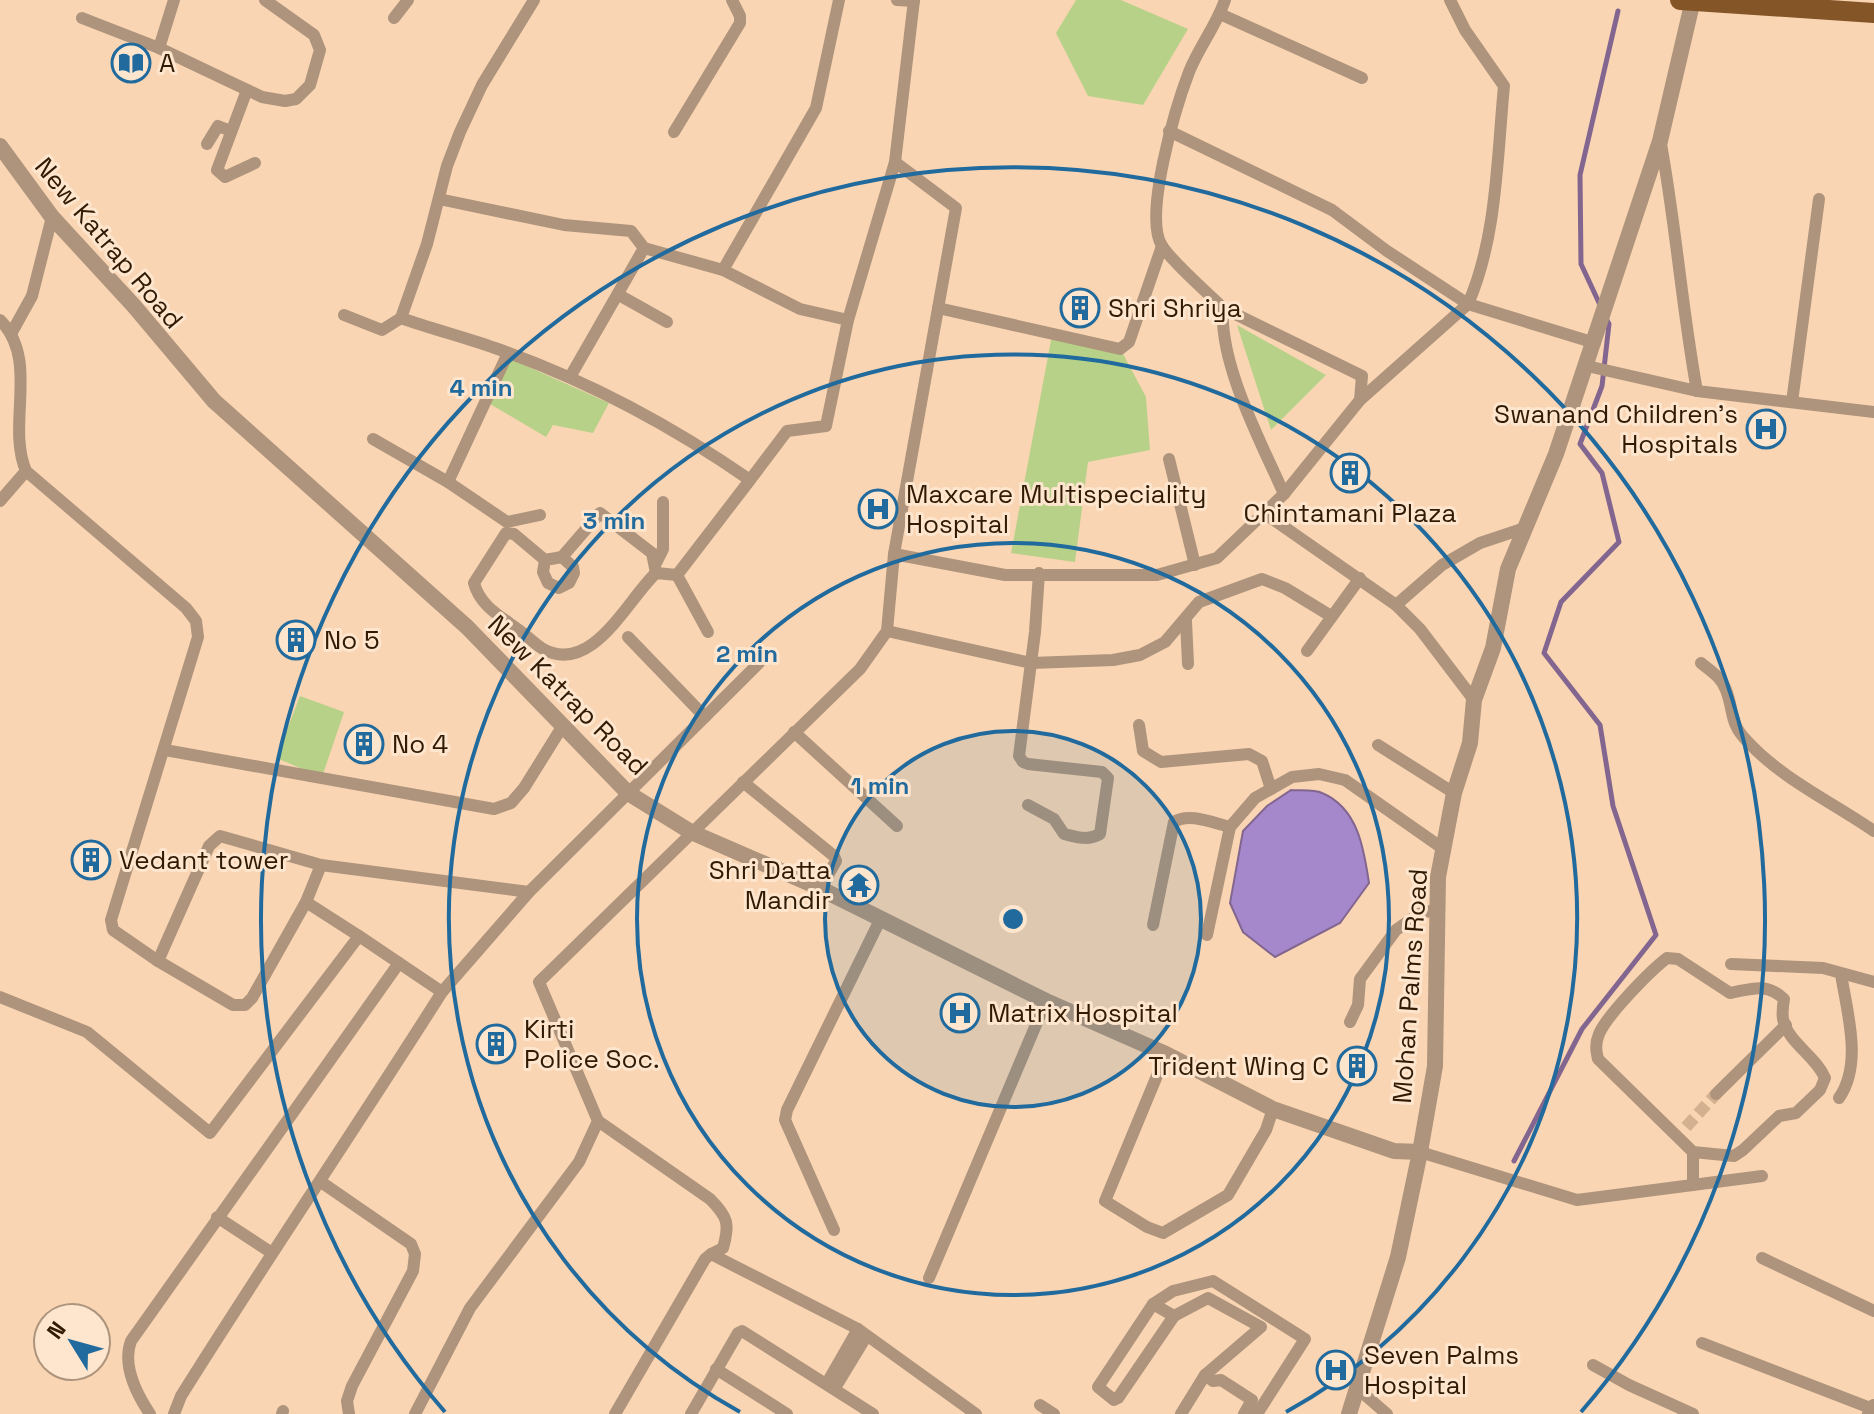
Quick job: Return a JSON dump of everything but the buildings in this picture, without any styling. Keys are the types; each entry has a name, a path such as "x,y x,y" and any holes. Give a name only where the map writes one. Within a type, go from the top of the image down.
{"main road":[{"path":"1680,0 1874,13"}],"street":[{"path":"159,48 174,0"},
{"path":"82,18 159,48 262,97 285,101 296,99 310,85 320,50 314,35 265,0"},
{"path":"394,18 408,0"},
{"path":"344,315 382,330 401,318 427,244 451,155 482,85 534,0"},
{"path":"674,132 740,23 732,0"},
{"path":"723,270 816,108 839,0"},
{"path":"677,575 787,431 826,426 848,320 895,162 914,1 897,0"},
{"path":"1225,0 1190,70 1169,131 1154,224 1162,246 1223,308 1362,376 1360,400"},
{"path":"894,554 1005,575 1157,575 1217,558 1284,494 1360,400 1468,304 1478,282 1492,208 1504,86 1465,30 1450,0"},
{"path":"1169,131 1332,210 1387,251 1468,304 1596,339 1623,247 1660,141 1693,0"},
{"path":"1220,14 1362,78"},
{"path":"247,90 217,170 225,177 255,163"},
{"path":"207,144 218,126 231,131"},
{"path":"1660,141 1697,391"},
{"name":"New Katrap Road","path":"0,146 52,217 134,306 214,401 467,627 628,793 691,832 820,889 1046,1001 1166,1054 1273,1109 1394,1151 1420,1152"},
{"path":"615,1414 705,1259 723,1248 728,1228 723,1212 710,1199 598,1121 539,982 860,669 887,631 894,554 956,208 895,162"},
{"path":"439,199 564,225 631,231 644,248 723,270 800,309 848,320"},
{"path":"1792,402 1819,199"},
{"path":"12,332 32,296 52,217"},
{"path":"938,308 1120,349 1129,342 1162,246"},
{"path":"570,377 644,248"},
{"path":"619,295 667,322"},
{"path":"1223,308 1222,331 1245,405 1284,494"},
{"path":"401,318 570,377 665,428 750,480"},
{"path":"0,320 12,332 20,370 21,458 26,471 186,608 196,621 198,637 111,920 113,930 158,961 233,1005 245,1005 252,998 306,902 321,865"},
{"name":"Mohan Palms Road","path":"1349,1414 1398,1257 1420,1152 1435,1066 1438,877 1454,793 1470,743 1474,700 1493,648 1508,569 1592,367 1596,339"},
{"path":"448,482 508,353"},
{"path":"1592,367 1697,391 1874,412"},
{"path":"373,439 448,482 507,522 540,515"},
{"path":"1169,459 1195,565"},
{"path":"0,501 26,471"},
{"path":"656,568 652,553 600,513 562,557 545,560 514,534 506,533 474,583 481,602 543,649 562,654 587,650 610,628 656,568 663,549 663,502"},
{"path":"1264,513 1396,605 1420,629 1474,700"},
{"path":"1396,605 1442,565 1480,543 1525,528"},
{"path":"545,560 543,572 548,583 559,588 569,583 574,573 573,567 562,557"},
{"path":"656,568 677,575 708,632"},
{"path":"1028,805 1054,819 1064,834 1089,839 1095,837 1100,834 1108,778 1102,772 1023,762 1019,756 1039,573"},
{"path":"1307,651 1360,578"},
{"path":"887,631 1031,663 1113,660 1140,655 1165,642 1186,621 1199,602 1262,579 1285,588 1331,616"},
{"path":"1186,621 1188,664"},
{"path":"628,637 705,717"},
{"path":"174,1414 181,1396 442,992 529,892 759,663"},
{"path":"1701,663 1719,678 1727,692 1730,714 1744,739 1773,765 1874,831"},
{"path":"1139,725 1143,751 1151,758 1161,762 1249,754 1262,761 1271,789"},
{"path":"165,750 494,809 511,803 524,788 562,727"},
{"path":"794,732 897,826"},
{"path":"1378,745 1454,793"},
{"path":"1207,935 1230,827 1255,798 1292,777 1319,774 1345,780 1445,850"},
{"path":"743,782 834,856 836,861 820,889"},
{"path":"1153,925 1174,822 1188,817 1230,827"},
{"path":"158,961 214,839 224,836 321,865 529,892"},
{"path":"306,902 442,992"},
{"path":"1350,1022 1358,1005 1360,979 1396,930 1419,914 1437,909"},
{"path":"834,1230 785,1120 787,1110 880,920"},
{"path":"0,997 87,1032 210,1133 359,936"},
{"path":"1693,1152 1734,1156 1779,1116 1796,1113 1825,1084 1820,1066 1790,1034 1783,1019 1784,999 1773,989 1756,988 1730,993 1678,959 1667,958 1654,968 1603,1027 1595,1047 1598,1059 1681,1132 1693,1152 1693,1185"},
{"path":"150,1414 127,1366 131,1341 399,963"},
{"path":"1731,964 1823,968 1874,982"},
{"path":"1839,1098 1852,1070 1850,1027 1841,974"},
{"path":"929,1278 1046,1001"},
{"path":"1716,1094 1786,1025"},
{"path":"1166,1054 1105,1201 1147,1227 1163,1233 1228,1195 1266,1130 1273,1109"},
{"path":"415,1414 470,1308 579,1162 598,1121"},
{"path":"1420,1152 1577,1200 1762,1176"},
{"path":"321,1182 411,1244 415,1254 413,1271 352,1386 347,1401 349,1414"},
{"path":"217,1217 272,1253"},
{"path":"711,1254 862,1333 976,1414"},
{"path":"1762,1258 1874,1311"},
{"path":"1181,1414 1205,1375 1261,1327 1208,1298 1174,1316 1118,1398 1114,1400 1098,1387 1153,1304 1173,1291 1213,1281 1305,1339 1257,1407 1244,1414"},
{"path":"1153,1304 1174,1316"},
{"path":"691,1414 742,1331 873,1414"},
{"path":"831,1386 862,1333"},
{"path":"1702,1343 1872,1410"},
{"path":"1593,1365 1693,1414"},
{"path":"716,1369 787,1414"},
{"path":"1205,1375 1213,1381 1221,1380 1257,1407"},
{"path":"1358,1389 1387,1414"},
{"path":"1040,1405 1054,1414"}],"green space":[{"path":"1076,0 1121,0 1188,29 1143,105 1088,96 1056,33"},
{"path":"1237,325 1326,375 1271,430"},
{"path":"1052,335 1122,352 1146,397 1150,450 1088,462 1075,562 1011,553"},
{"path":"511,359 609,403 593,433 553,425 546,437 490,404"},
{"path":"300,696 344,712 322,777 276,758"}],"shaded area":[{"path":"1291,790 1319,792 1344,809 1357,831 1369,883 1340,923 1275,957 1243,932 1230,903 1243,831 1267,806"}],"waterway":[{"path":"1601,307 1581,264 1580,175 1618,11"},
{"path":"1514,1161 1582,1029 1656,935 1613,806 1600,725 1544,653 1561,602 1619,542 1602,473 1580,444 1602,386 1607,320"}],"tunnel":[{"path":"1686,1127 1716,1094"}],"place":[{"name":"A","path":"131,63"},
{"name":"Shri Shriya","path":"1080,308"},
{"name":"Swanand Children's Hospitals","path":"1766,429"},
{"name":"Chintamani Plaza","path":"1350,473"},
{"name":"Maxcare Multispeciality Hospital","path":"878,509"},
{"name":"No 5","path":"296,640"},
{"name":"No 4","path":"364,744"},
{"name":"Vedant tower","path":"91,860"},
{"name":"Shri Datta Mandir","path":"859,885"},
{"name":"Matrix Hospital","path":"960,1013"},
{"name":"Kirti Police Soc.","path":"496,1044"},
{"name":"Trident Wing C","path":"1357,1066"},
{"name":"Seven Palms Hospital","path":"1336,1370"}]}
